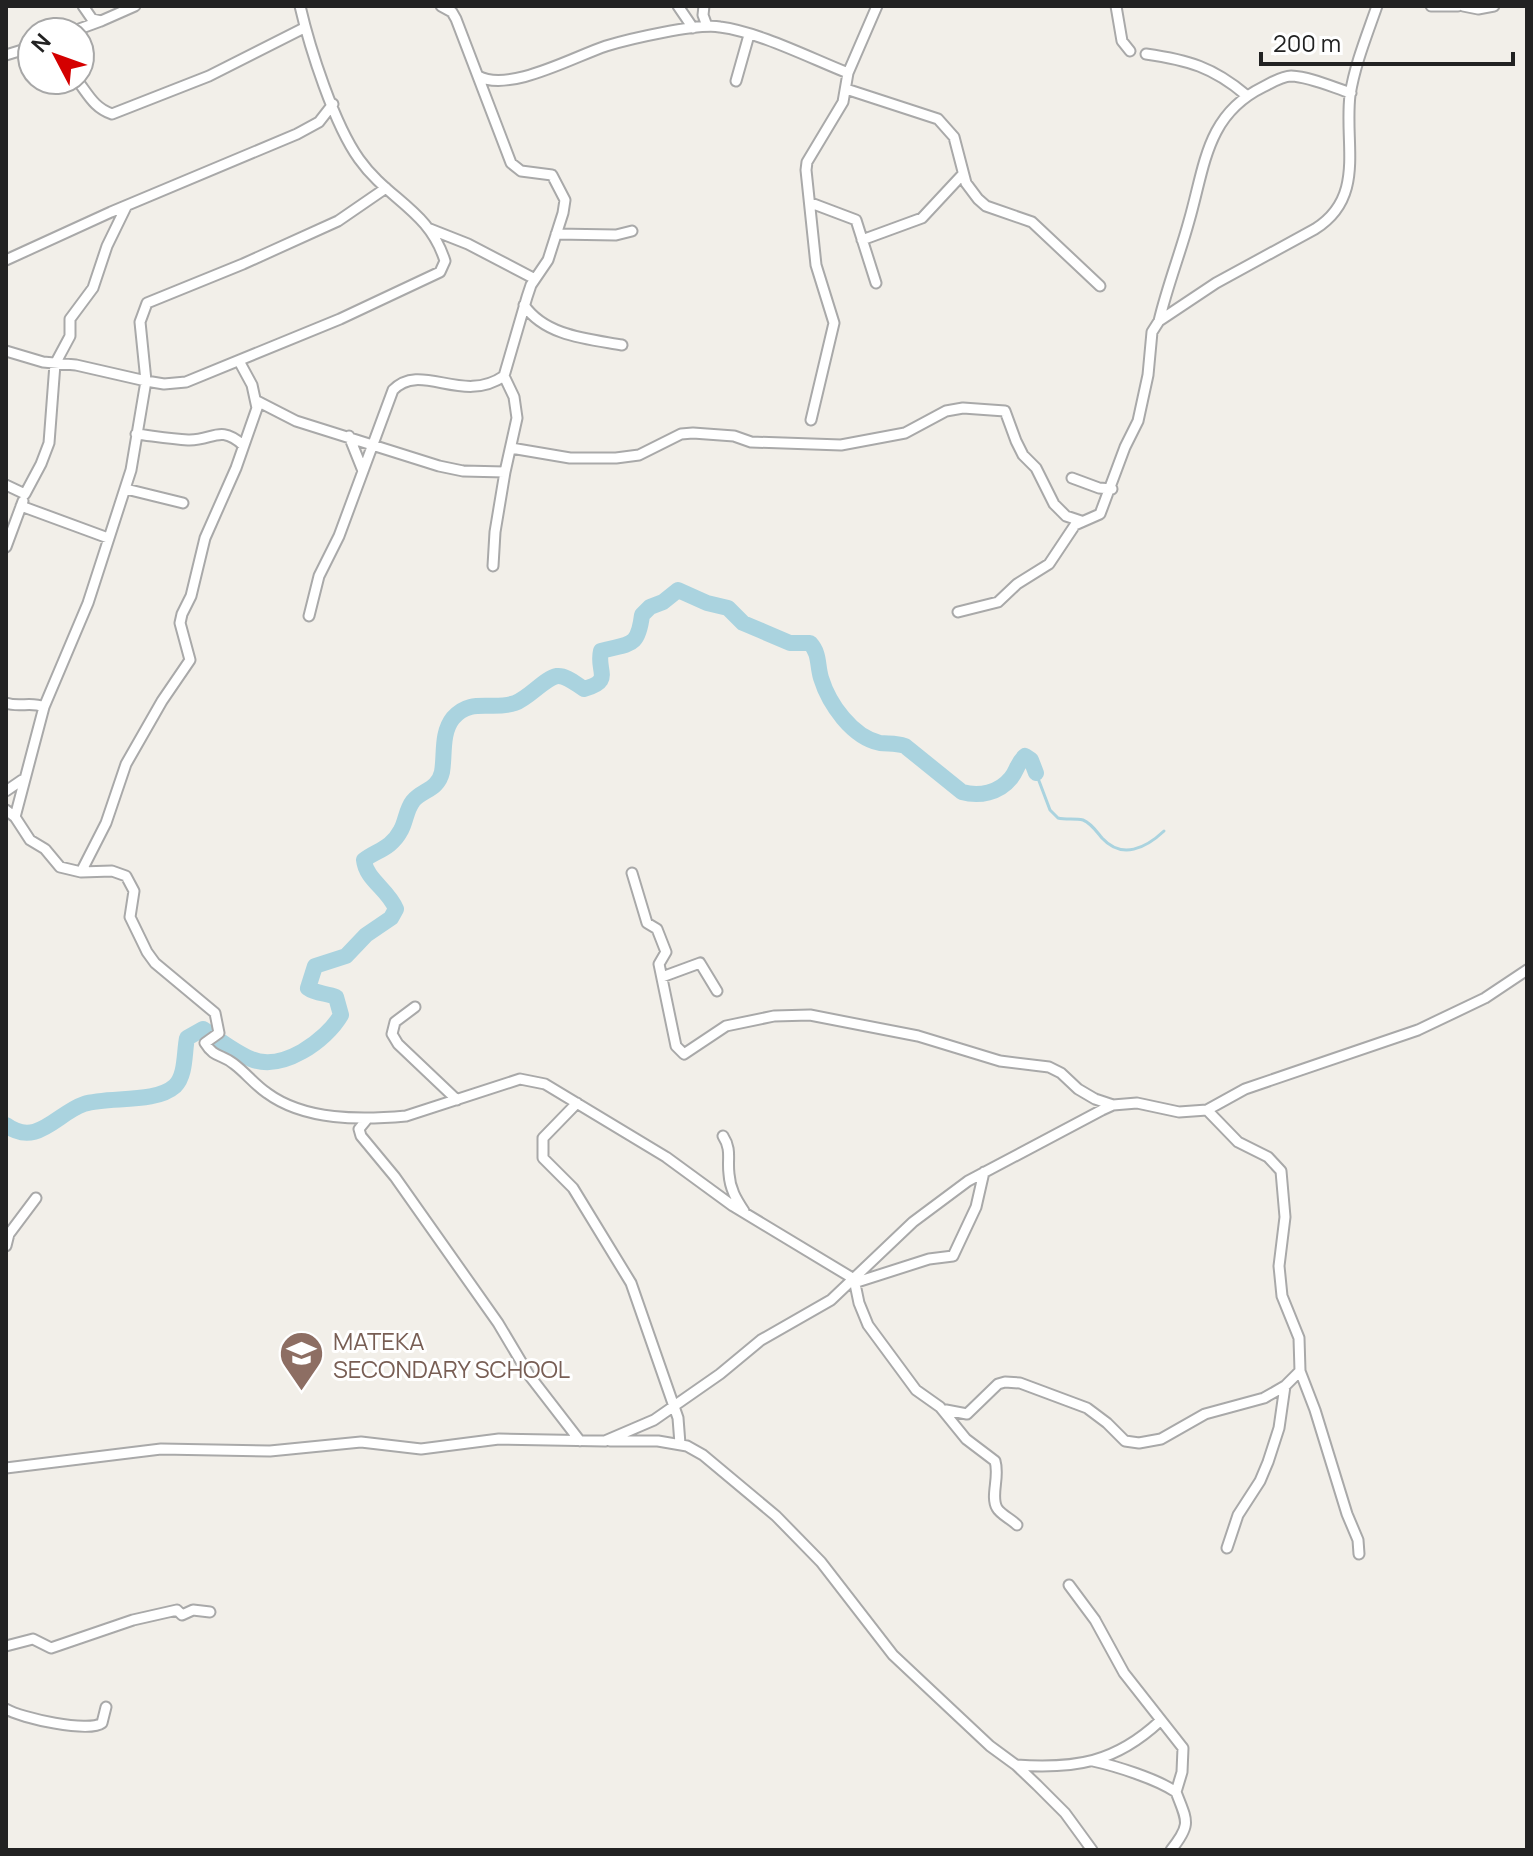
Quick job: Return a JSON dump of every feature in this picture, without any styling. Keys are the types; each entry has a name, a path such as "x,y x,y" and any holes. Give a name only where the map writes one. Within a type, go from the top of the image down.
{"street":[{"path":"83,6 92,19 101,21"},
{"path":"96,23 135,6"},
{"path":"441,6 452,9 511,163 521,171 548,173 556,179 565,200 544,269 535,279 524,305 504,376 517,413 505,472 493,566"},
{"path":"678,6 693,28"},
{"path":"704,6 707,26"},
{"path":"811,420 834,323 816,265 807,162 839,112 848,73 877,6"},
{"path":"1116,6 1122,41 1130,51"},
{"path":"1159,321 1216,283 1328,221 1346,196 1350,181 1348,124 1351,93 1377,6"},
{"path":"1431,6 1478,9 1494,6"},
{"path":"6,351 55,364 76,365 146,381 164,384 186,382 340,319 440,272 445,261 438,239 358,158 304,28 301,7"},
{"path":"478,76 486,81 517,79 609,45 707,26 730,28 848,73"},
{"path":"88,96 102,111 112,114 209,76 304,28"},
{"path":"736,81 749,35"},
{"path":"1146,54 1202,66 1225,77 1246,95"},
{"path":"958,612 998,602 1017,584 1044,569 1075,525 1100,514 1138,421 1148,375 1152,332 1159,321 1190,218 1202,163 1234,105 1246,95 1289,76 1351,93"},
{"path":"846,89 938,119 954,137 963,174 978,199 986,206 1032,222 1100,286"},
{"path":"6,260 297,134 319,122 333,104"},
{"path":"862,240 922,218 963,174"},
{"path":"386,188 338,221 147,303 140,322 146,381 126,489 84,615 44,707 31,761 10,814 22,831 45,849 60,867 81,872 112,871 126,876 134,891 130,917 147,952 155,963 215,1013 219,1033 205,1043 211,1054 231,1061 268,1095 289,1105 332,1116 368,1118 406,1116 520,1079 545,1084 666,1157 744,1212 854,1281 868,1325 916,1390 942,1409 966,1439 995,1461 998,1478 996,1506 1017,1525"},
{"path":"811,203 856,220 876,283"},
{"path":"6,547 25,494 49,443 55,364 70,336 70,319 93,288 113,231 127,206"},
{"path":"430,229 468,244 535,279"},
{"path":"556,234 616,235 632,231"},
{"path":"524,305 547,326 622,345"},
{"path":"81,872 106,823 126,764 162,701 189,665 190,656 180,623 182,614 191,596 205,538 228,489 255,416 257,401 239,361"},
{"path":"309,616 319,576 339,536 393,390 401,381 423,379 468,387 490,384 504,376"},
{"path":"257,401 296,421 439,466 463,471 505,472"},
{"path":"511,448 570,458 616,458 639,455 681,434 693,433 734,436 751,442 820,447 905,433 946,411 963,408 1005,411 1023,455 1036,468 1054,504 1066,516 1082,522"},
{"path":"136,434 191,440 221,433 231,435 243,445"},
{"path":"349,436 363,471"},
{"path":"1072,478 1099,488 1112,489"},
{"path":"6,485 25,494"},
{"path":"126,489 183,503"},
{"path":"21,506 108,538"},
{"path":"6,703 17,707 34,703 44,707"},
{"path":"6,791 22,780"},
{"path":"632,873 647,923 657,929 666,952 659,962 676,1046 684,1054 726,1026 774,1016 810,1015 918,1036 1000,1061 1055,1069 1078,1089 1113,1105"},
{"path":"662,977 700,963 717,991"},
{"path":"605,1441 654,1420 720,1374 761,1340 831,1300 913,1222 984,1172 1113,1105 1137,1103 1191,1113 1207,1110 1245,1089 1418,1030 1485,998 1527,970"},
{"path":"415,1007 395,1022 392,1034 398,1044 457,1100"},
{"path":"577,1103 543,1138 543,1158 573,1188 631,1283 678,1420 680,1444"},
{"path":"1207,1110 1238,1142 1268,1157 1281,1171 1285,1217 1279,1275 1286,1310 1299,1338 1300,1371 1355,1530 1359,1554"},
{"path":"368,1118 359,1129 361,1136 395,1177 498,1323 535,1384 580,1441"},
{"path":"723,1136 730,1151 731,1188 744,1212"},
{"path":"854,1281 929,1259 953,1256 976,1207 984,1172"},
{"path":"6,1246 9,1234 36,1198"},
{"path":"942,1409 967,1414 998,1384 1020,1383 1087,1408 1125,1441 1139,1443 1161,1439 1205,1414 1251,1403 1285,1386 1300,1371"},
{"path":"1227,1548 1238,1515 1268,1462 1279,1428 1285,1386"},
{"path":"6,1468 161,1449 270,1451 361,1442 421,1449 499,1439 680,1444 703,1455 802,1540 893,1655 1065,1813 1092,1850"},
{"path":"1069,1585 1095,1620 1124,1673 1183,1748 1182,1772 1176,1792"},
{"path":"6,1646 33,1639 47,1647 57,1647 133,1620 177,1610 182,1615 193,1610 210,1612"},
{"path":"6,1709 56,1724 95,1727 102,1723 106,1707"},
{"path":"1016,1765 1084,1765 1135,1742 1160,1721"},
{"path":"1093,1761 1161,1783 1176,1792 1185,1812 1185,1828 1171,1850"}],"waterway":[{"path":"6,1125 27,1133 37,1131 84,1104 166,1092 175,1086 181,1076 187,1038 203,1029 238,1053 263,1062 289,1058 314,1044 341,1015 336,997 308,988 315,966 346,956 366,935 391,918 396,909 369,873 364,860 393,841 413,801 440,778 445,737 453,718 474,706 515,703 557,676 567,678 584,689 593,686 601,679 601,651 626,645 635,639 642,615 678,590 707,603 728,608 743,623 790,643 810,643 830,698 851,727 870,740 905,746 962,792 982,794 1001,787 1025,756 1031,760 1036,773"},
{"path":"1036,773 1050,810 1058,818 1086,821 1118,849 1142,846 1164,831"}],"place":[{"name":"MATEKA SECONDARY SCHOOL","path":"302,1393"}]}
